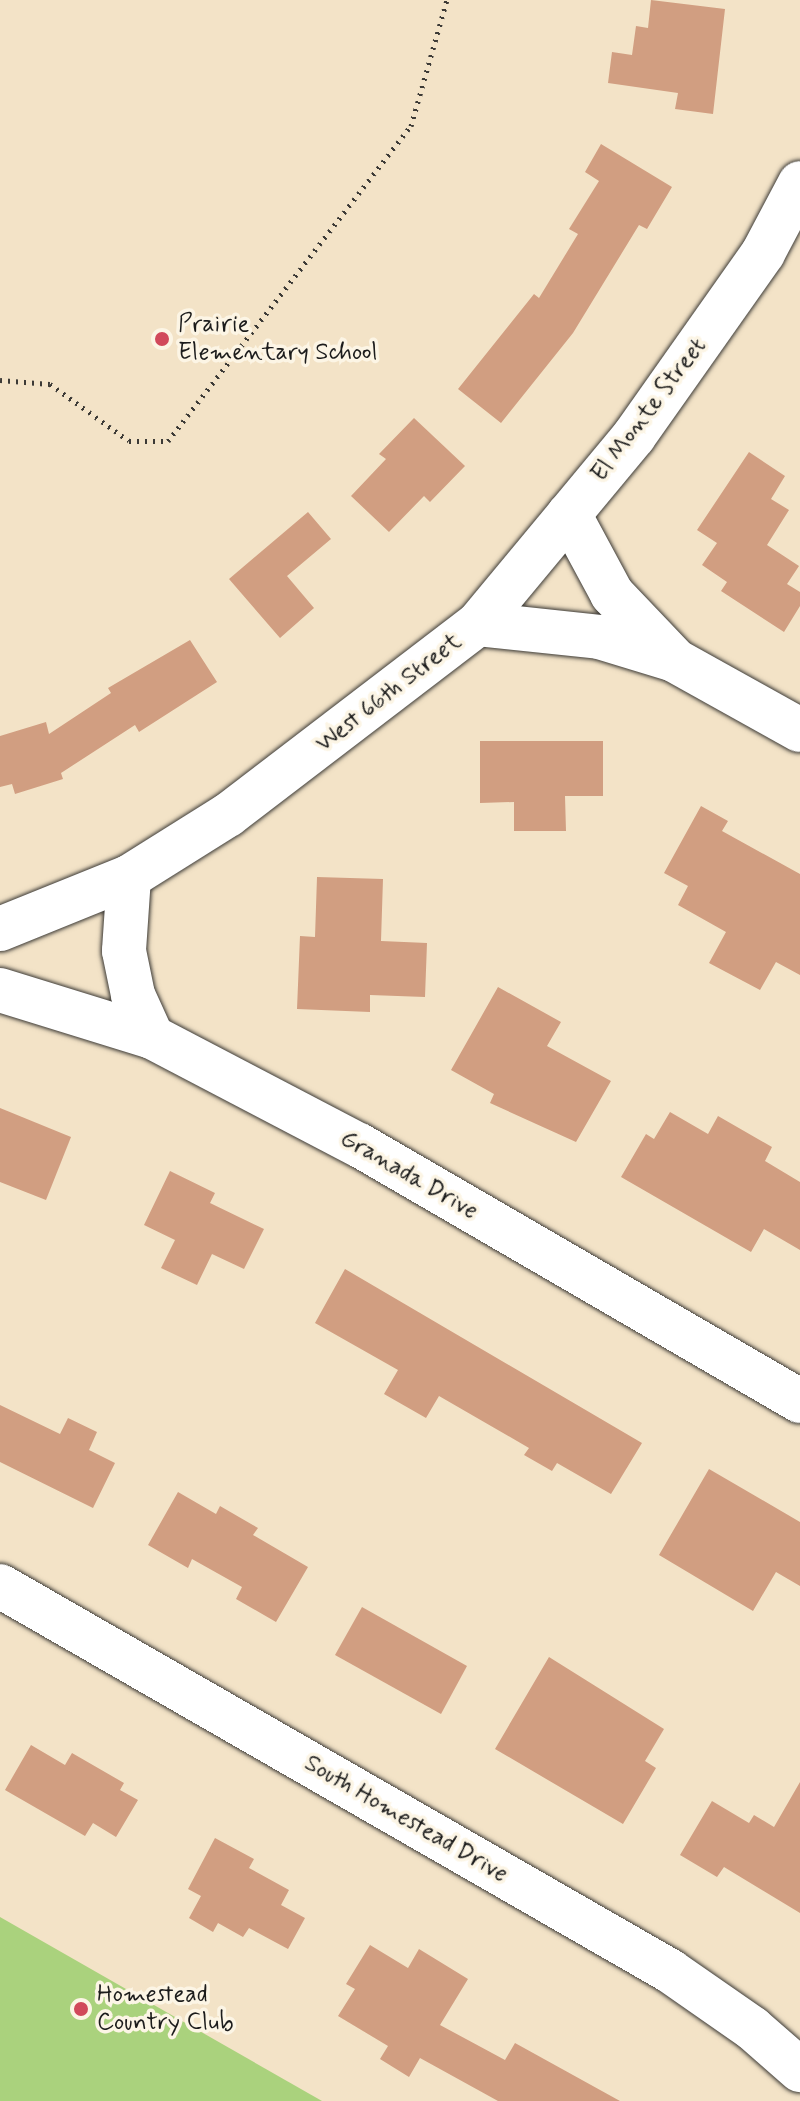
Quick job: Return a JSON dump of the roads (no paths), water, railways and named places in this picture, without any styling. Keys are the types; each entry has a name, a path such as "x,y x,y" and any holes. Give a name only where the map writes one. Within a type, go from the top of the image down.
{"street":[{"name":"El Monte Street","path":"478,624 634,436 763,253 800,183"},
{"path":"569,514 612,594 674,660"},
{"name":"West 66th Street","path":"0,929 129,877 273,783 478,624 599,637 674,660 800,730"},
{"path":"129,877 124,951 133,995 152,1037"},
{"name":"Granada Drive","path":"0,990 152,1037 359,1145 800,1401"},
{"name":"South Homestead Drive","path":"0,1586 670,1971 752,2028 800,2070"}],"place":[{"name":"Prairie Elementary School","path":"162,339"},
{"name":"Homestead Country Club","path":"81,2009"}]}
